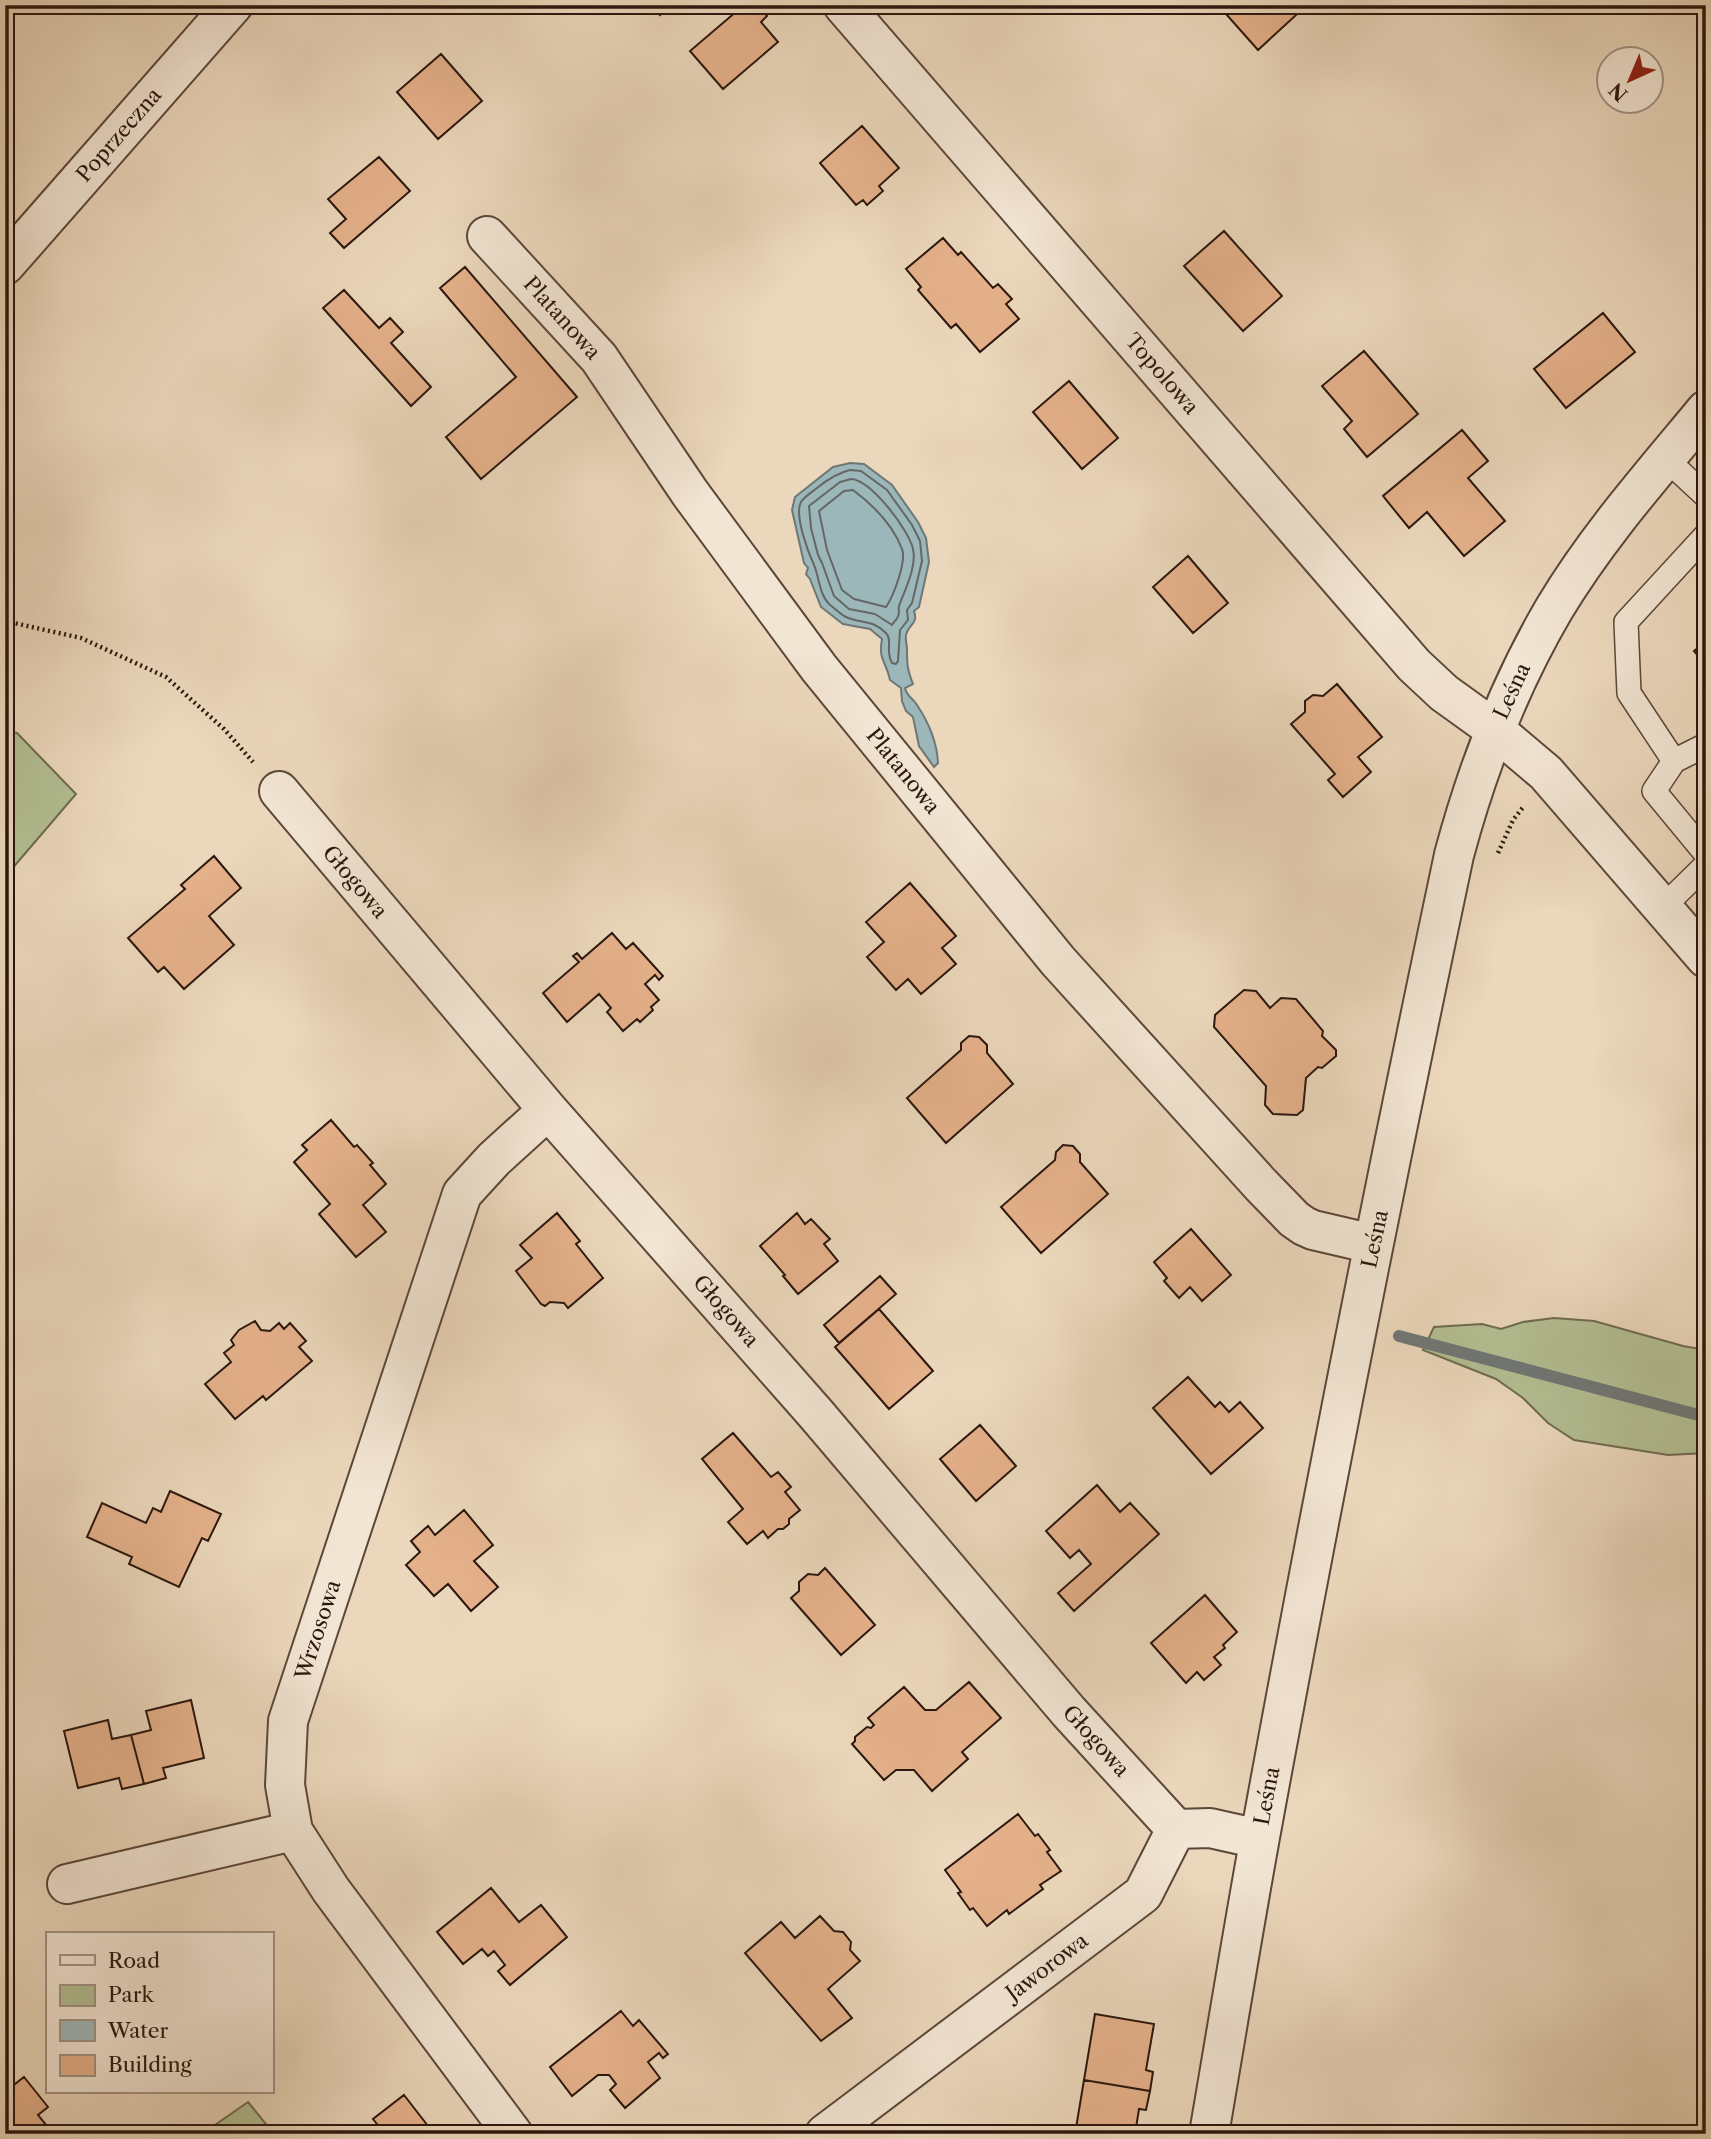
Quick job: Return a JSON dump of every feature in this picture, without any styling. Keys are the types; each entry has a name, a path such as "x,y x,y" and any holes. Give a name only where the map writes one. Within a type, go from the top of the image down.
{"street":[{"name":"Poprzeczna","path":"5,265 233,5"},
{"name":"Topolowa","path":"844,5 1414,665 1444,693 1494,729 1546,773 1706,958"},
{"name":"Platanowa","path":"487,236 599,358 690,493 819,668 1058,961 1294,1219 1313,1230 1373,1244"},
{"name":"Leśna","path":"1209,2134 1259,1839 1373,1244 1454,855 1494,729 1519,674 1562,598 1613,524 1706,410"},
{"name":"Głogowa","path":"279,791 548,1110 816,1414 1069,1712 1176,1829"},
{"name":"Wrzosowa","path":"513,2134 331,1890 293,1831 285,1785 289,1721 462,1194 494,1159 548,1110"},
{"path":"1176,1829 1210,1828 1259,1839"},
{"name":"Jaworowa","path":"825,2134 1143,1894 1176,1829"},
{"path":"67,1884 293,1831"}],"lane":[{"path":"1666,459 1706,496"},
{"path":"1674,761 1629,693 1626,622 1706,535"},
{"path":"1706,745 1674,761 1654,791 1706,854"},
{"path":"1663,908 1706,865"}],"path":[{"path":"5,621 81,638 166,677 224,729 279,791"},
{"path":"1496,857 1513,820 1521,810"}],"green space":[{"path":"5,731 17,733 76,794 5,877"},
{"path":"1554,1318 1594,1321 1706,1350 1706,1453 1668,1455 1574,1440 1548,1423 1523,1398 1496,1379 1423,1350 1434,1327 1482,1324 1501,1329 1523,1322"},
{"path":"248,2102 274,2134 202,2134"}],"water":[{"path":"850,463 864,464 892,485 926,538 929,562 919,607 914,611 915,621 906,636 908,666 913,684 905,688 932,733 938,763 934,767 919,746 913,717 906,711 902,701 901,688 890,680 882,656 882,639 870,629 843,624 821,607 806,574 808,568 804,563 792,510 795,497 833,467"}],"building":[{"path":"651,5 671,5 660,15"},
{"path":"744,5 758,5 767,16 761,22 778,42 723,89 690,51"},
{"path":"1218,5 1307,5 1258,50"},
{"path":"441,54 482,101 438,139 397,92"},
{"path":"862,126 899,168 879,186 883,191 867,205 863,200 856,205 820,163"},
{"path":"379,157 410,191 344,248 330,233 346,219 328,199"},
{"path":"1224,231 1282,296 1243,331 1184,266"},
{"path":"943,238 958,255 961,252 993,288 998,284 1012,299 1006,304 1019,319 980,352 956,324 951,328 918,290 921,287 906,269"},
{"path":"465,267 577,397 481,479 446,437 516,377 440,288"},
{"path":"344,290 379,328 390,318 403,332 391,343 431,387 411,406 323,308"},
{"path":"1603,313 1635,352 1566,408 1534,369"},
{"path":"1364,351 1418,414 1367,457 1344,429 1352,421 1322,386"},
{"path":"1069,381 1118,438 1082,469 1033,412"},
{"path":"1462,430 1488,461 1468,478 1505,521 1464,556 1427,512 1409,528 1383,496"},
{"path":"1188,556 1228,603 1193,633 1153,587"},
{"path":"1706,641 1706,665 1694,651"},
{"path":"1337,684 1382,737 1358,757 1371,772 1343,797 1328,780 1335,774 1291,724 1305,712 1305,701 1313,695 1323,696"},
{"path":"214,856 241,888 209,916 234,945 184,989 164,967 158,972 128,938 185,889 181,885"},
{"path":"910,883 956,936 942,948 956,964 921,994 908,979 896,990 867,957 884,942 866,922"},
{"path":"612,933 626,949 633,943 663,976 659,980 655,975 645,984 659,1000 640,1022 637,1019 623,1031 607,1012 611,1008 599,994 567,1022 543,993 579,962 573,956 577,953 582,959"},
{"path":"1244,990 1256,991 1270,1008 1281,998 1296,999 1323,1031 1322,1036 1336,1050 1336,1056 1306,1078 1303,1110 1297,1115 1273,1114 1265,1105 1266,1086 1214,1027 1215,1015"},
{"path":"969,1036 979,1037 987,1045 987,1053 1013,1084 946,1143 907,1098 961,1050 961,1043"},
{"path":"331,1120 354,1147 357,1145 373,1163 370,1165 386,1184 363,1205 386,1232 356,1257 319,1214 330,1204 294,1162 307,1150 302,1145"},
{"path":"1063,1145 1073,1146 1080,1154 1080,1162 1108,1194 1041,1253 1001,1207 1055,1160 1056,1152"},
{"path":"557,1213 580,1241 576,1244 603,1278 568,1308 564,1303 550,1302 545,1306 541,1304 516,1271 532,1258 520,1245"},
{"path":"797,1213 805,1224 811,1219 830,1239 824,1244 838,1261 798,1294 760,1246"},
{"path":"1191,1229 1231,1275 1202,1301 1190,1287 1179,1298 1164,1281 1167,1278 1154,1262"},
{"path":"880,1276 896,1294 839,1343 824,1325"},
{"path":"879,1309 933,1371 889,1409 835,1347"},
{"path":"255,1321 261,1330 270,1331 279,1323 284,1329 290,1323 306,1341 299,1347 312,1361 266,1400 263,1396 235,1419 205,1384 231,1362 224,1353 234,1345 231,1340 239,1330"},
{"path":"1188,1377 1215,1407 1220,1402 1229,1412 1240,1402 1263,1428 1211,1474 1153,1408"},
{"path":"980,1425 1016,1466 976,1501 940,1459"},
{"path":"733,1433 771,1477 778,1472 791,1487 785,1492 800,1510 789,1519 789,1524 783,1529 778,1529 768,1538 763,1531 747,1544 728,1522 743,1509 702,1459"},
{"path":"1097,1485 1120,1512 1130,1503 1159,1534 1074,1611 1058,1593 1091,1564 1079,1550 1070,1558 1046,1531"},
{"path":"170,1491 221,1514 208,1541 202,1538 179,1587 129,1564 132,1557 87,1537 102,1503 146,1523 153,1508 161,1512"},
{"path":"464,1510 493,1545 474,1561 498,1587 471,1611 448,1584 434,1596 406,1565 420,1552 411,1541 428,1526 435,1535"},
{"path":"825,1568 875,1625 841,1655 791,1598 799,1591 799,1582 808,1574 818,1575"},
{"path":"1205,1595 1237,1632 1214,1657 1221,1665 1204,1680 1197,1672 1186,1683 1151,1643"},
{"path":"969,1682 1001,1718 962,1752 968,1759 932,1791 914,1770 896,1770 884,1780 852,1744 855,1737 874,1725 868,1718 904,1687 925,1710 936,1710"},
{"path":"191,1700 204,1758 163,1768 166,1778 144,1784 131,1735 151,1730 146,1711"},
{"path":"108,1720 112,1739 131,1735 144,1784 122,1789 119,1778 78,1788 64,1731"},
{"path":"1018,1814 1035,1836 1038,1834 1061,1871 1040,1885 1043,1889 1009,1914 1007,1910 987,1926 973,1908 970,1910 945,1870"},
{"path":"491,1888 519,1922 541,1905 567,1937 510,1985 498,1971 505,1965 494,1951 488,1956 482,1949 463,1964 437,1932"},
{"path":"820,1916 834,1931 843,1932 851,1942 850,1950 860,1961 828,1989 852,2018 821,2041 745,1953 781,1922 795,1938"},
{"path":"621,2011 633,2026 639,2020 668,2054 663,2058 659,2053 648,2062 660,2078 625,2108 610,2090 616,2084 609,2075 598,2075 572,2096 550,2067"},
{"path":"1095,2014 1154,2024 1146,2070 1153,2072 1150,2091 1084,2080"},
{"path":"24,2077 48,2107 38,2115 51,2131 55,2128 60,2134 5,2134 5,2092"},
{"path":"1084,2080 1150,2091 1146,2110 1139,2109 1135,2134 1075,2134"},
{"path":"404,2095 428,2126 418,2134 385,2134 373,2119"}],"waterway":[{"path":"1399,1336 1706,1417"}]}
